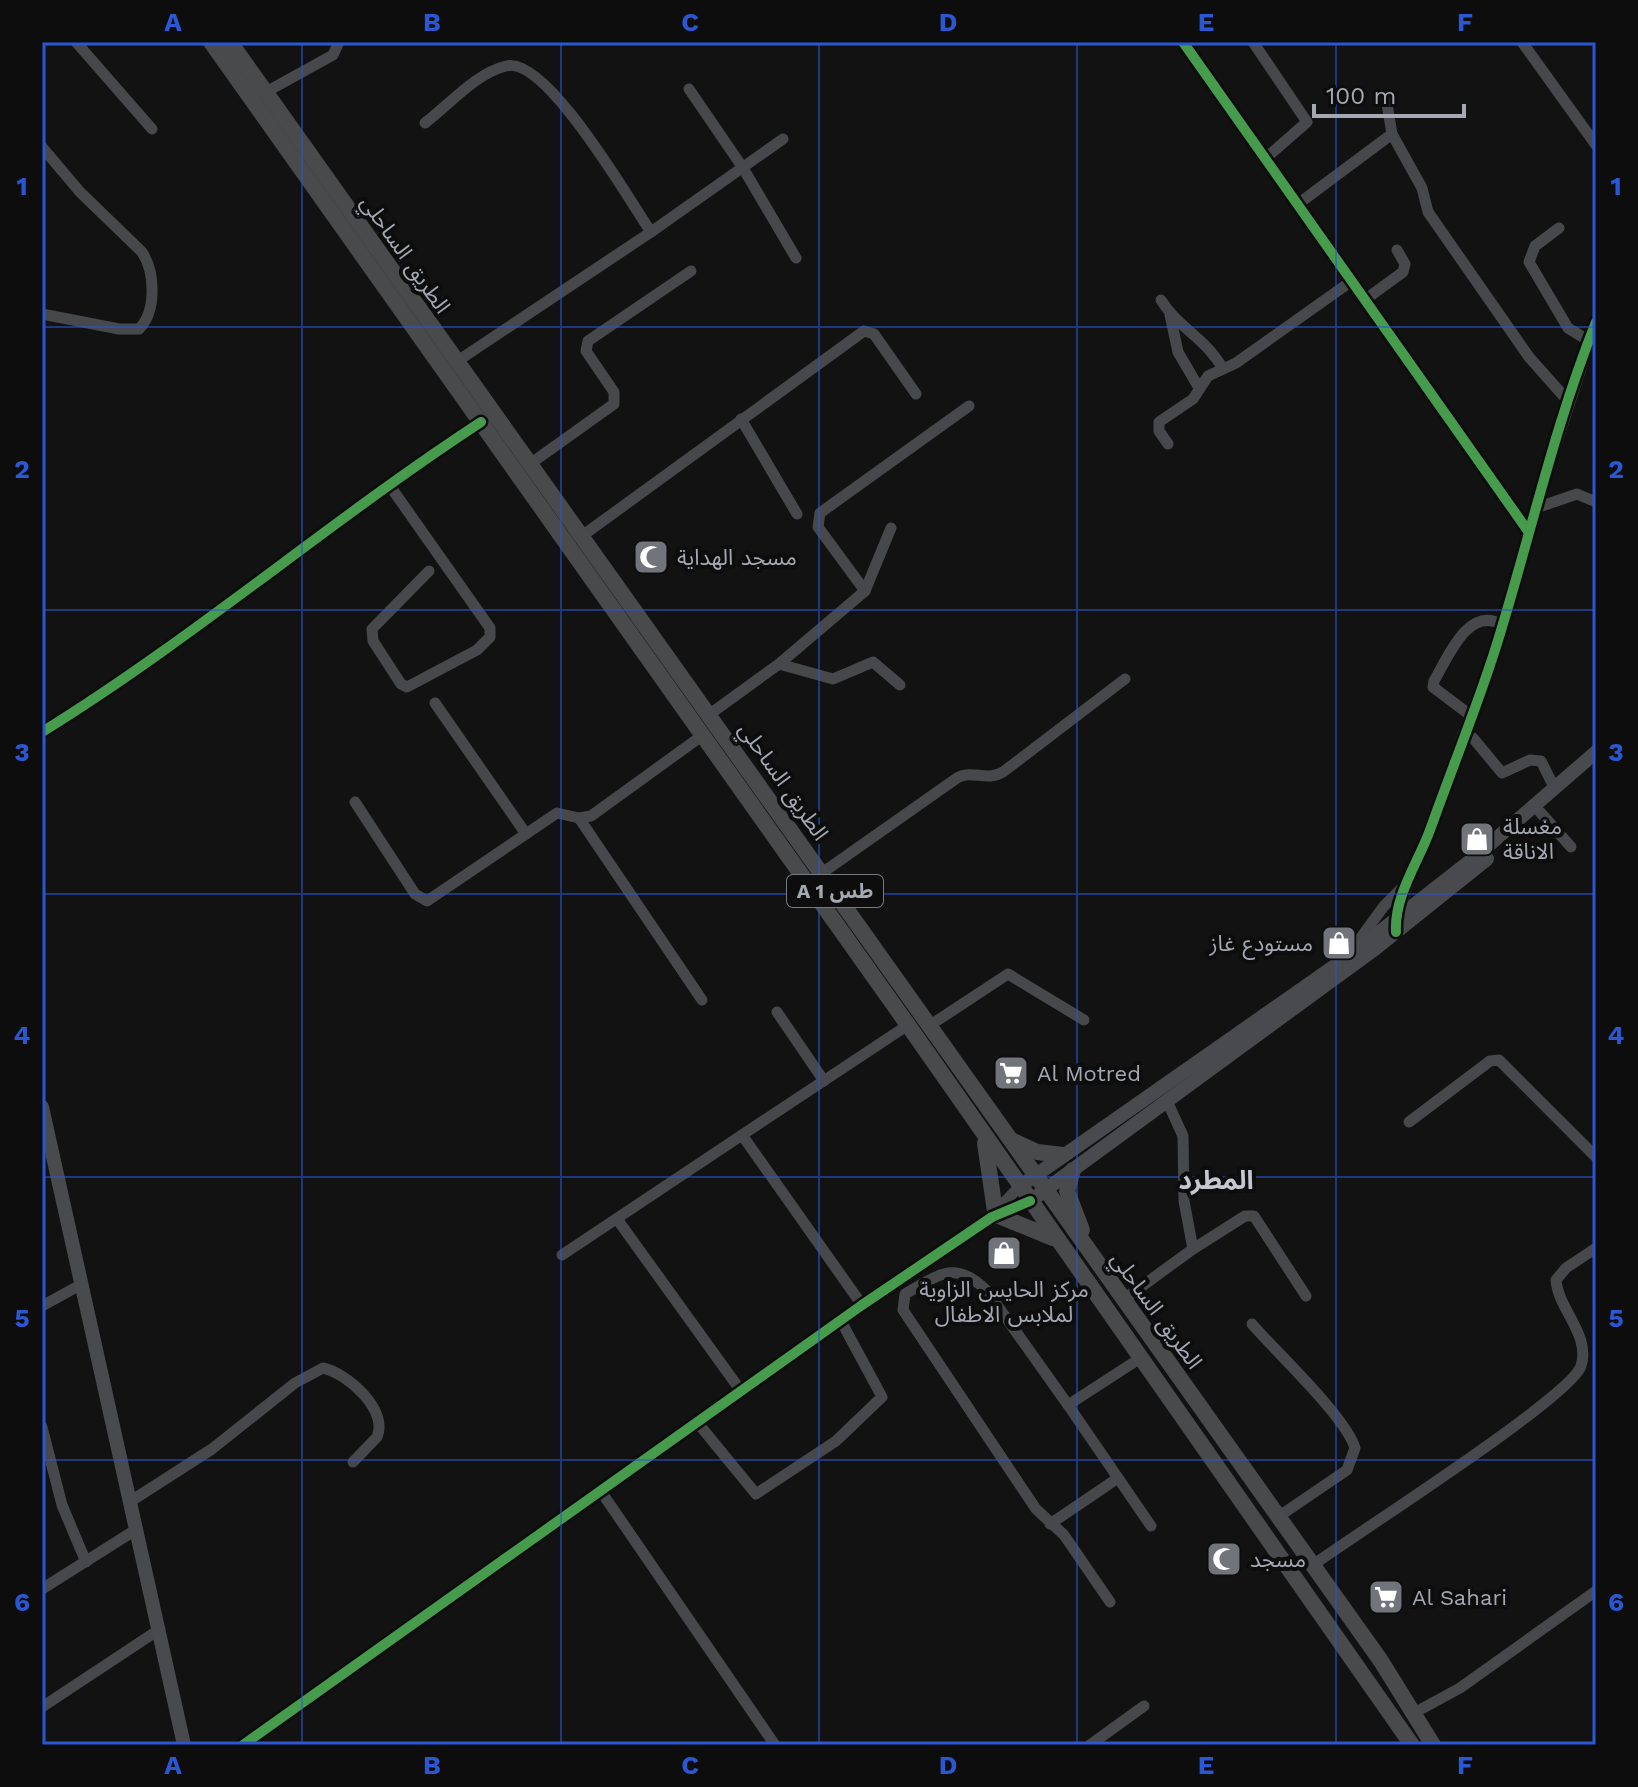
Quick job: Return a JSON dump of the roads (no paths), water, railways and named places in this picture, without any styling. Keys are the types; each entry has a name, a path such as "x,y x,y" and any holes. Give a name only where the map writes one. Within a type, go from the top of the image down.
{"highway":[{"name":"الطريق الساحلي","path":"211,42 908,1025 984,1138 1412,1745"},
{"name":"الطريق الساحلي","path":"230,42 1313,1565 1433,1745"},
{"path":"984,1138 995,1215 1055,1239"},
{"path":"1008,1139 1037,1152 1063,1155"},
{"path":"1073,1170 1067,1191 1085,1247"}],"main road":[{"path":"1019,1187 1396,926 1596,752"},
{"path":"1030,1201 1396,926 1540,812 1596,763"},
{"path":"42,1107 185,1743"}],"street":[{"path":"76,42 152,129"},
{"path":"266,92 333,55 339,42"},
{"path":"1183,42 1528,531"},
{"path":"1253,42 1307,122 1266,158"},
{"path":"1522,42 1596,145"},
{"path":"425,123 490,72 508,64 526,67 567,107 651,232"},
{"path":"689,89 743,168 796,258"},
{"path":"1386,98 1392,134 1422,188 1428,212 1529,357 1568,401"},
{"path":"1298,204 1392,134"},
{"path":"456,362 651,232 783,139"},
{"path":"42,147 80,192 142,252 149,263 151,284 151,305 146,321 139,329 119,329 42,314"},
{"path":"1559,228 1535,246 1529,262 1568,328 1589,341"},
{"path":"1366,299 1403,272 1405,264 1397,250"},
{"path":"530,464 614,404 614,392 586,351 588,341 691,271"},
{"path":"1168,444 1159,431 1159,422 1193,399 1208,376 1223,369 1353,280"},
{"path":"1161,300 1170,315 1178,352 1199,388"},
{"path":"1170,315 1207,343 1223,369"},
{"path":"1396,926 1406,884 1429,832 1501,624 1568,401 1596,322"},
{"path":"582,536 864,331 874,334 916,394"},
{"path":"865,591 818,527 820,513 969,406"},
{"path":"741,419 797,514"},
{"path":"42,732 176,642 306,544 481,422"},
{"path":"390,486 490,628 490,637 477,650 407,687 401,684 373,641 372,629 429,571"},
{"path":"1536,508 1577,494 1596,502"},
{"path":"710,714 779,664 865,591 891,528"},
{"path":"1470,715 1433,687 1434,681 1466,630 1479,618 1490,618 1501,624"},
{"path":"779,664 833,679 873,662 900,685"},
{"path":"822,873 964,774 990,778 1003,772 1125,679"},
{"path":"435,703 526,834"},
{"path":"1463,734 1473,738 1502,773 1530,760 1541,761 1554,787"},
{"path":"579,818 591,816 703,735"},
{"path":"355,802 415,894 427,901 557,813 568,813 579,818 702,1000"},
{"path":"1540,812 1571,847"},
{"path":"1349,956 1384,906 1406,884"},
{"path":"929,1026 1008,974 1084,1020"},
{"path":"777,1012 824,1081"},
{"path":"562,1255 908,1025"},
{"path":"1409,1122 1495,1059 1506,1064 1596,1157"},
{"path":"1167,1101 1183,1136 1184,1201 1193,1249"},
{"path":"742,1135 862,1305"},
{"path":"995,1215 1019,1187"},
{"path":"243,1745 862,1305 995,1215 1030,1201"},
{"path":"1123,1300 1245,1216 1254,1216 1306,1296"},
{"path":"617,1219 741,1391"},
{"path":"1313,1565 1525,1418 1574,1378 1582,1363 1578,1334 1558,1294 1556,1280 1566,1268 1596,1248"},
{"path":"1110,1602 1064,1535 1036,1509 903,1310 905,1294 957,1270 973,1277 1005,1316 1151,1526"},
{"path":"42,1306 82,1284"},
{"path":"697,1422 752,1493 762,1491 826,1448 882,1397 841,1321"},
{"path":"1252,1324 1327,1408 1350,1436 1355,1448 1347,1470 1278,1517"},
{"path":"1068,1405 1139,1359"},
{"path":"131,1501 212,1449 295,1383 323,1368 350,1379 377,1417 377,1437 353,1462"},
{"path":"42,1427 62,1505 86,1562"},
{"path":"1050,1524 1118,1478"},
{"path":"600,1490 775,1745"},
{"path":"42,1589 137,1529"},
{"path":"1414,1713 1460,1688 1596,1591"},
{"path":"42,1707 160,1629"},
{"path":"1090,1745 1144,1706"}],"place":[{"name":"مسجد الهداية","path":"651,557"},
{"name":"مغسلة الاناقة","path":"1477,839"},
{"name":"مستودع غاز","path":"1339,943"},
{"name":"Al Motred","path":"1011,1073"},
{"name":"مركز الحايس الزاوية لملابس الاطفال","path":"1004,1253"},
{"name":"مسجد","path":"1224,1559"},
{"name":"Al Sahari","path":"1386,1597"}],"district":[{"name":"المطرد","path":"1216,1180"}]}
